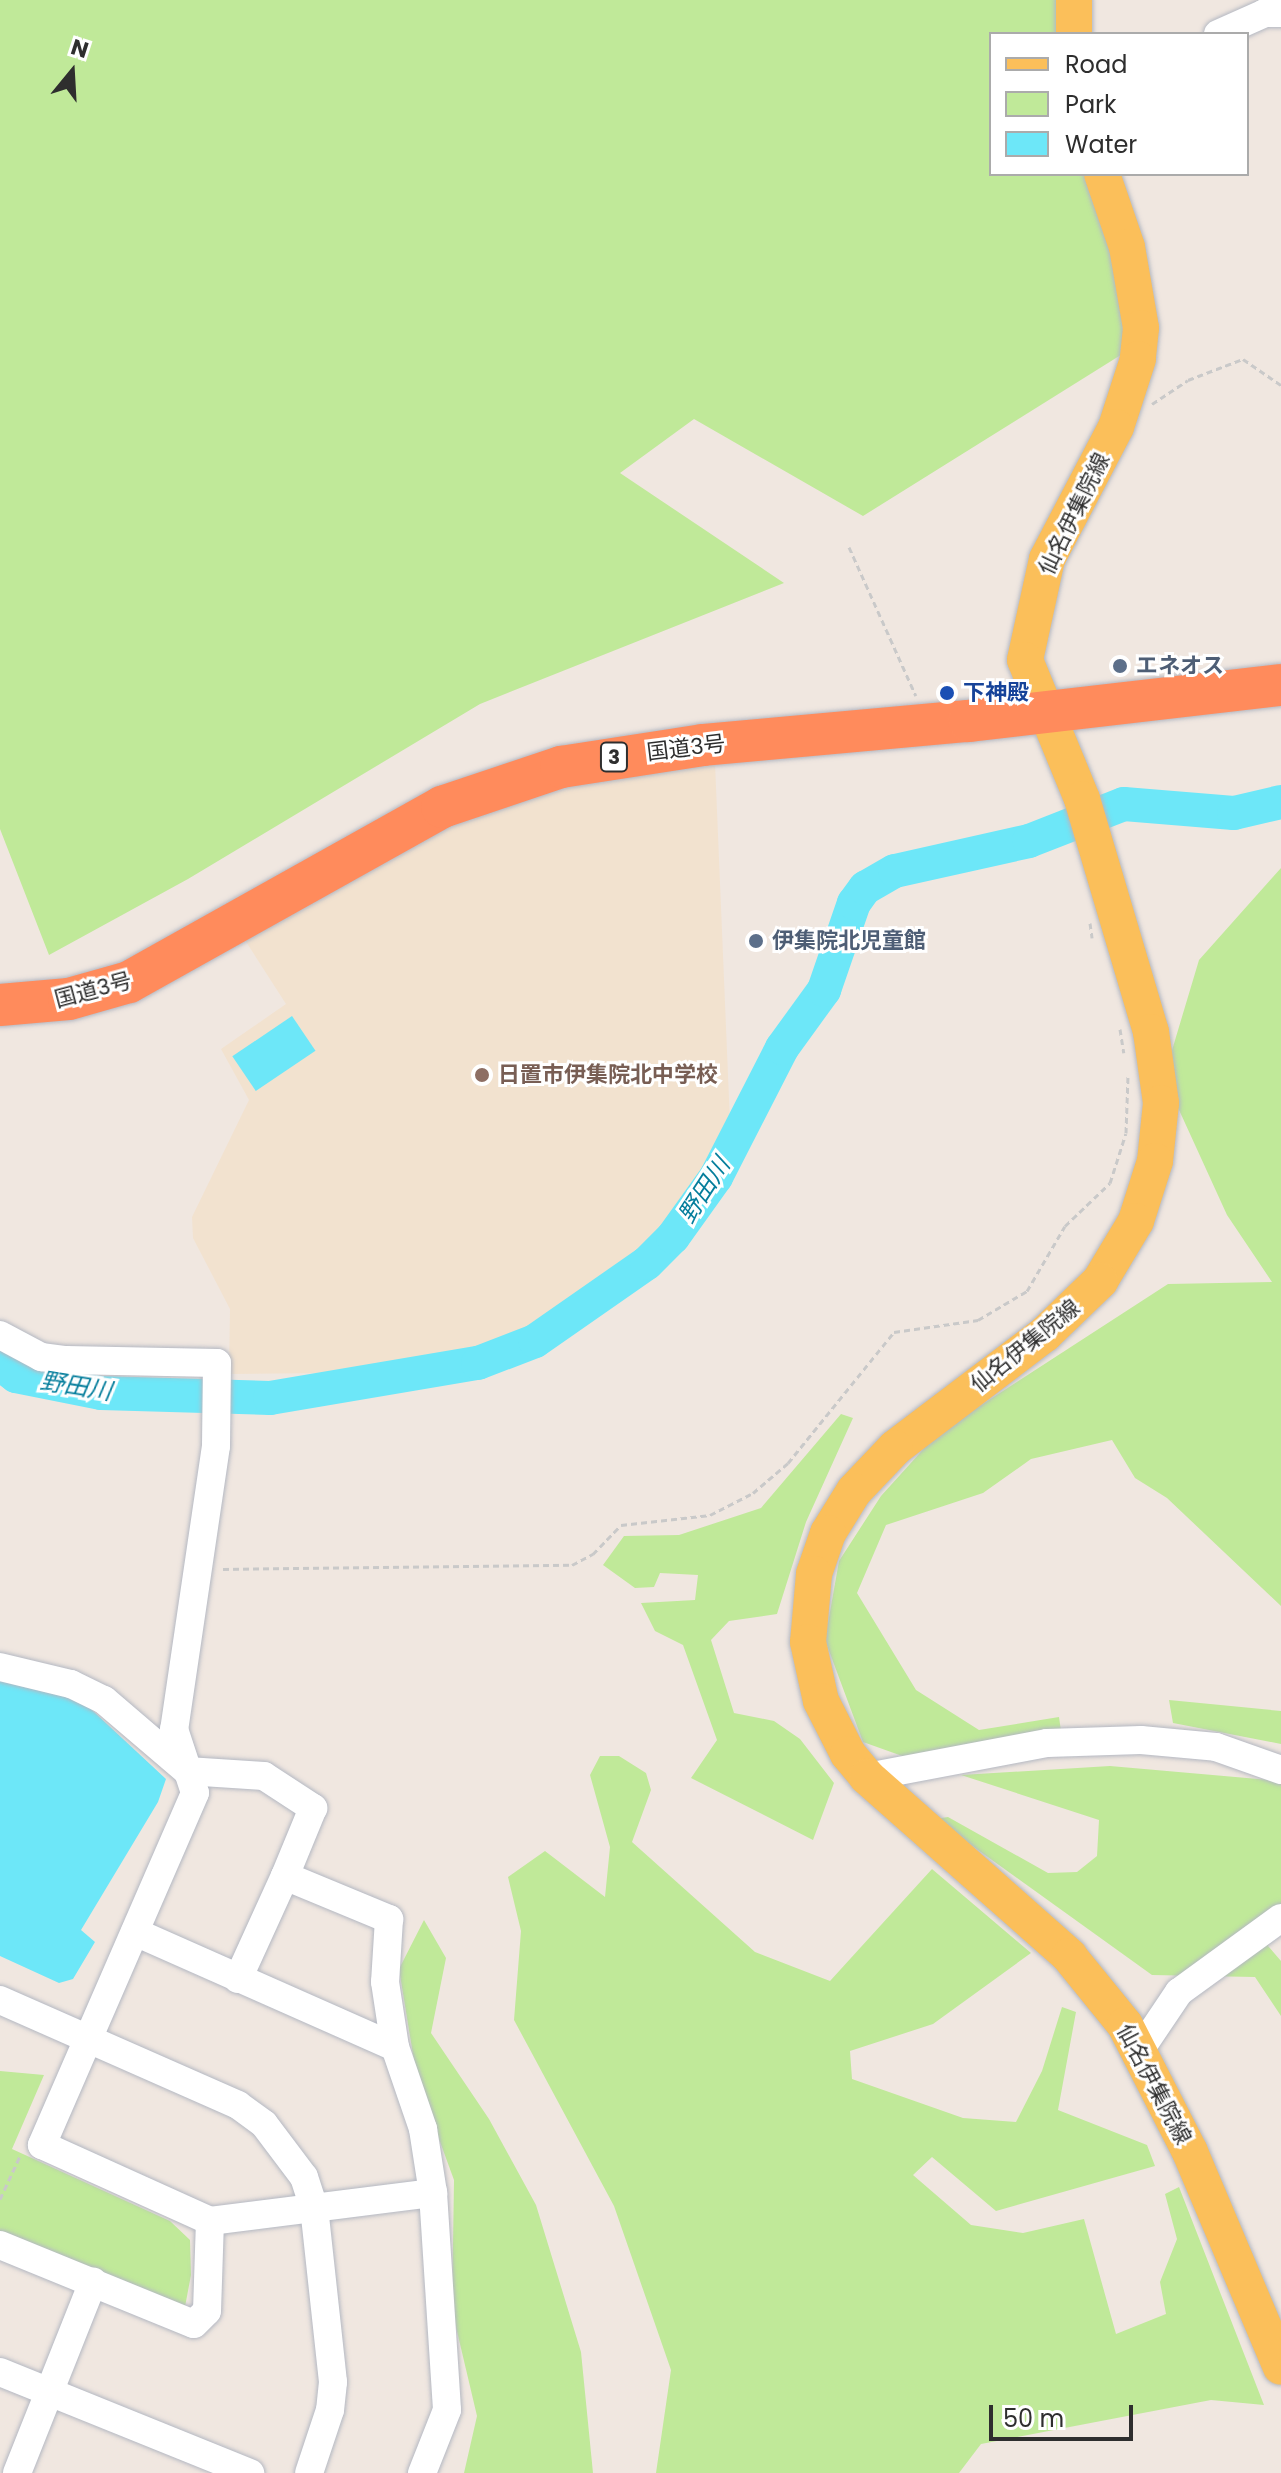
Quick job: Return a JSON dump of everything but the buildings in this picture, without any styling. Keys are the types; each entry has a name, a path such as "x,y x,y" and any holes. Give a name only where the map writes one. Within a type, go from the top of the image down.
{"highway":[{"name":"国道3号","path":"0,1005 69,999 129,982 442,807 517,778 654,751 1051,712 1281,685"}],"main road":[{"path":"1074,0 1074,32"},
{"name":"仙名伊集院線","path":"1103,176 1127,247 1141,328 1138,359 1116,427 1047,559 1028,629 1025,660 1051,712 1082,799 1151,1032 1161,1103 1155,1161 1136,1221 1100,1281 1075,1308 895,1448 854,1491 828,1533 814,1574 808,1619 812,1671 834,1729 867,1777 1069,1956 1140,2050 1190,2152 1281,2367"}],"street":[{"path":"1222,32 1256,16 1281,13"},
{"path":"0,1335 41,1357 217,1363 216,1422 174,1729 195,1793 42,2145 210,2221 433,2193"},
{"path":"0,1667 71,1684 104,1700 187,1771 264,1776 313,1808 238,1979"},
{"path":"867,1777 1047,1743 1141,1740 1216,1747 1281,1770"},
{"path":"285,1876 389,1919 385,1982 395,2047 423,2129 433,2193 447,2410 422,2473"},
{"path":"1140,2050 1179,1992 1281,1918"},
{"path":"135,1932 395,2047"},
{"path":"0,2000 238,2105 264,2124 304,2177 314,2207 333,2382 330,2410 309,2473"},
{"path":"0,2245 194,2324 207,2311 210,2221"},
{"path":"17,2473 93,2282"},
{"path":"0,2372 250,2473"}],"path":[{"path":"1116,427 1188,380 1243,359 1281,385"},
{"path":"849,547 930,724"},
{"path":"1097,950 1088,924 1115,913"},
{"path":"1117,1016 1125,1059"},
{"path":"198,1569 572,1565 593,1554 621,1525 710,1515 753,1493 788,1463 894,1332 978,1320 1027,1291 1065,1226 1110,1183 1126,1133 1128,1073"},
{"path":"0,2199 25,2146"}],"shaded area":[{"name":"日置市伊集院北中学校","path":"715,763 730,1123 721,1152 646,1245 617,1271 515,1337 472,1353 328,1373 229,1374 230,1309 193,1238 192,1217 249,1100 221,1049 286,1004 243,937 413,840 563,786"}],"green space":[{"path":"0,0 1059,0 1064,32 989,32 989,176 1086,176 1140,343 863,516 694,419 620,473 784,583 480,704 188,879 49,955 0,829"},
{"path":"1281,868 1281,1606 1167,1498 1135,1478 1112,1440 1031,1459 983,1493 886,1525 857,1593 916,1690 979,1730 1059,1717 1061,1731 905,1757 863,1742 825,1640 839,1561 881,1496 938,1433 1168,1284 1272,1282 1227,1215 1164,1077 1199,960"},
{"path":"841,1414 853,1418 806,1522 777,1614 729,1621 711,1640 734,1713 774,1721 800,1739 834,1783 813,1840 691,1778 717,1740 683,1645 655,1631 641,1603 695,1600 698,1575 660,1573 654,1587 635,1588 603,1565 624,1536 679,1535 761,1508"},
{"path":"1169,1700 1281,1711 1281,1744 1173,1723"},
{"path":"600,1756 619,1756 646,1773 651,1790 632,1842 755,1952 830,1981 932,1869 1031,1953 933,2024 850,2051 852,2079 963,2118 1016,2122 1042,2071 1062,2007 1076,2012 1058,2110 1147,2145 1155,2166 996,2211 932,2157 913,2175 971,2225 1023,2233 1084,2219 1116,2334 1166,2314 1160,2282 1177,2239 1165,2194 1179,2187 1264,2405 1211,2400 981,2444 959,2473 656,2473 671,2370 614,2206 514,2020 521,1931 508,1877 545,1851 605,1897 610,1847 590,1775"},
{"path":"1110,1766 1281,1781 1281,1915 1268,1946 1281,1961 1281,2016 1255,1977 1152,1975 935,1819 948,1817 1048,1873 1077,1872 1097,1856 1099,1820 961,1775"},
{"path":"424,1920 446,1958 431,2033 489,2119 536,2205 581,2352 593,2473 464,2473 477,2416 452,2310 454,2180 417,2079 399,1969"},
{"path":"0,2071 44,2075 12,2149 170,2221 190,2240 191,2275 184,2312 0,2236"}],"water":[{"path":"292,1016 315,1051 256,1091 232,1056"},
{"path":"0,1677 78,1697 166,1779 158,1802 81,1930 95,1942 73,1979 59,1983 0,1956"}],"waterway":[{"name":"野田川","path":"0,1364 16,1376 101,1393 270,1398 478,1363 535,1341 647,1263 673,1237 716,1177 782,1048 824,990 854,903 865,888 895,871 1029,841 1124,804 1234,813 1281,802"}],"place":[{"name":"エネオス","path":"1120,666"},
{"name":"下神殿","path":"947,693"},
{"name":"伊集院北児童館","path":"756,941"},
{"name":"日置市伊集院北中学校","path":"482,1075"}]}
